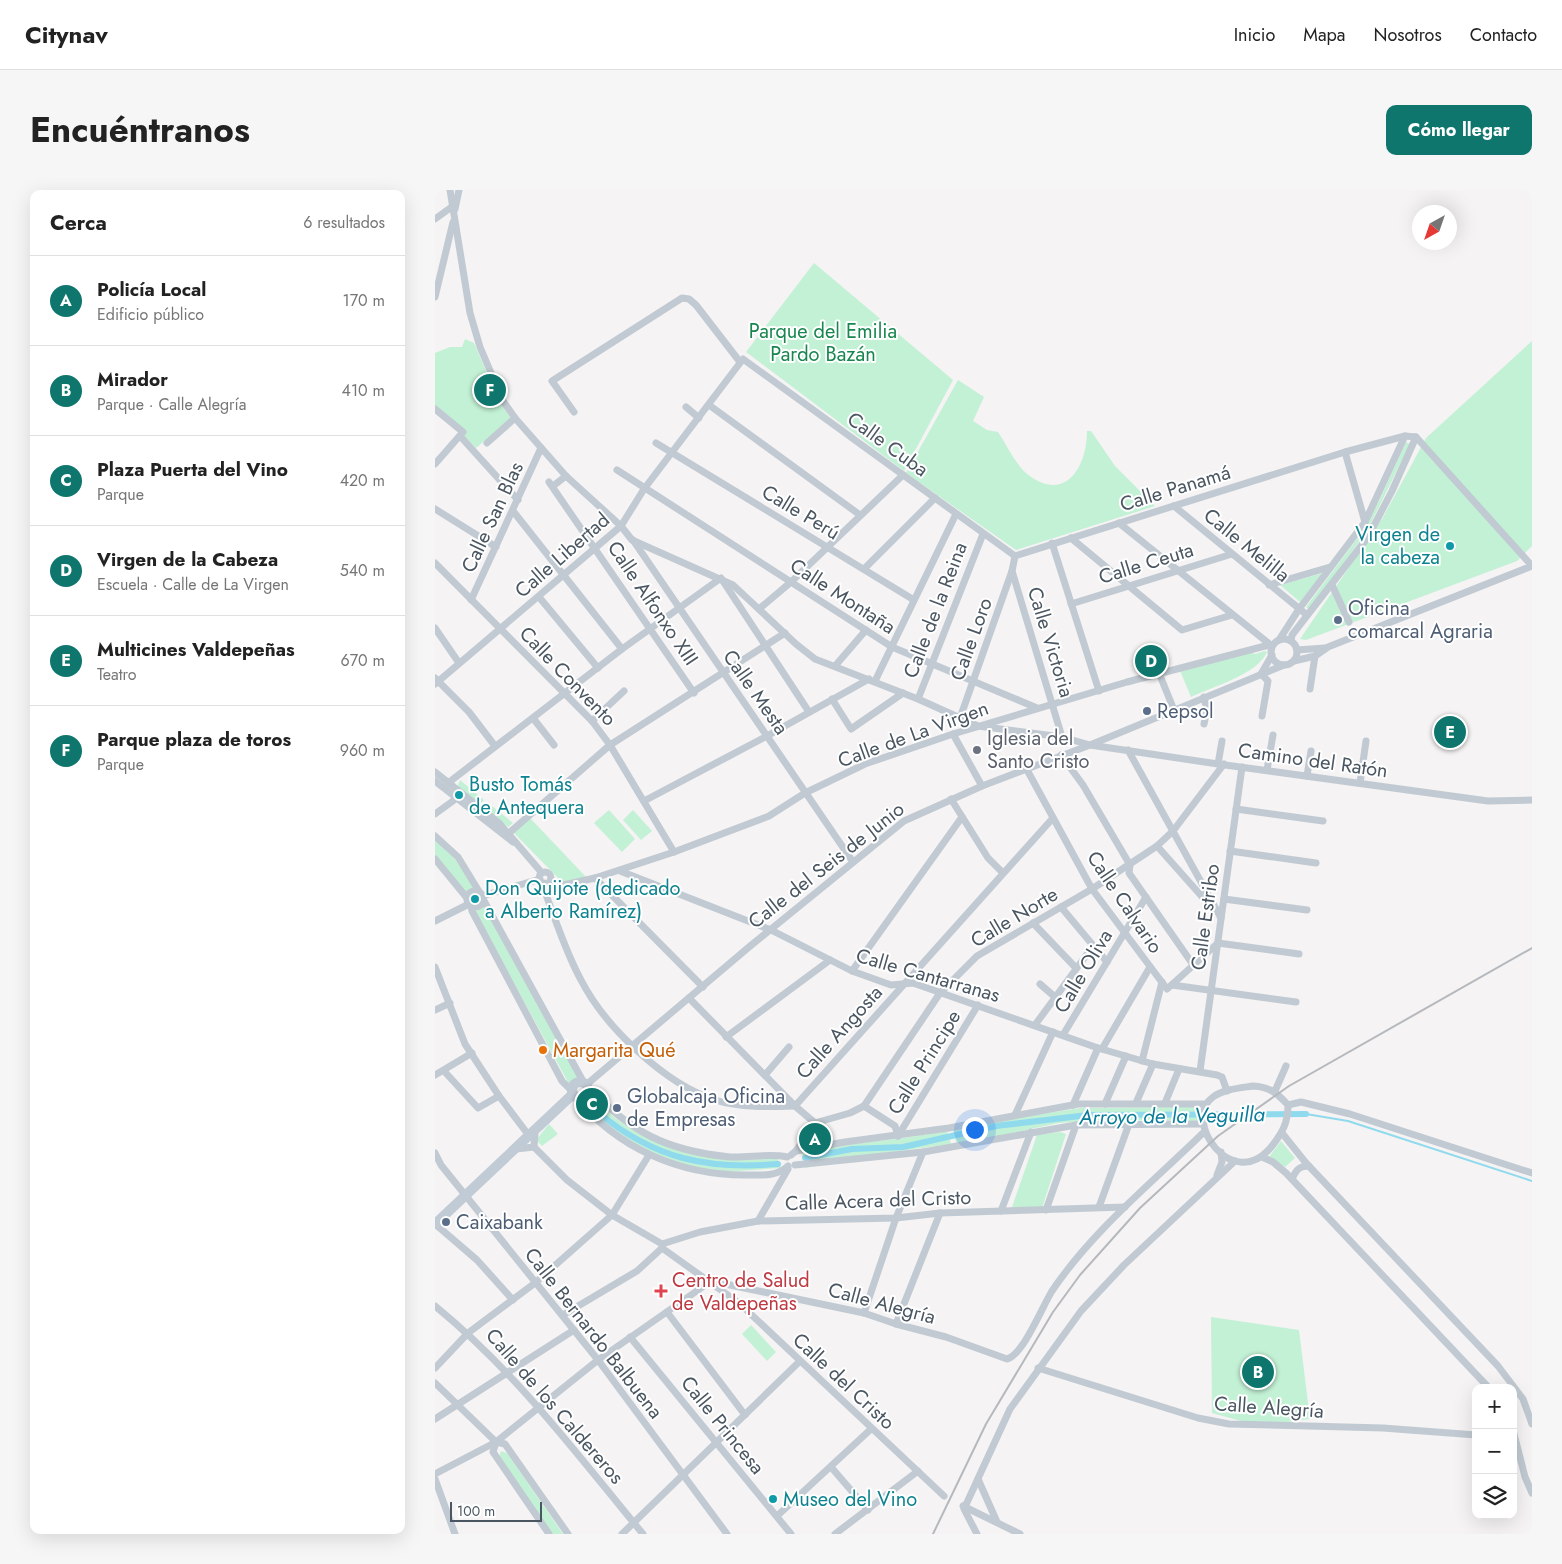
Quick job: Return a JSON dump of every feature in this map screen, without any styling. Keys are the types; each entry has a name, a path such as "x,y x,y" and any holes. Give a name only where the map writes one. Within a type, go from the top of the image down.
{"street":[{"path":"450,190 454,217"},
{"path":"435,297 437,279 454,217 459,190"},
{"path":"435,218 453,206"},
{"name":"Calle Mesta","path":"454,217 470,313 480,347 503,400 515,418 566,476 621,526 632,540 853,862"},
{"name":"Calle Cuba","path":"574,412 552,381 682,298 689,299 741,360 1015,556"},
{"name":"Calle Libertad","path":"436,681 501,630 621,526 644,488 709,405 741,360"},
{"path":"709,405 860,515"},
{"path":"686,407 699,418"},
{"path":"435,409 461,434 517,500"},
{"path":"487,443 515,418"},
{"path":"435,464 461,434"},
{"path":"1271,645 1279,640 1299,609 1365,522 1405,436 1416,438 1532,566 1328,647 1315,656 1284,665 1276,662 1271,655"},
{"name":"Calle Panamá","path":"1015,556 1345,452 1405,436"},
{"path":"1291,640 1307,616 1368,537 1392,491 1416,438"},
{"name":"Calle Perú","path":"656,443 914,600"},
{"name":"Calle San Blas","path":"471,600 541,448"},
{"path":"1345,452 1365,522"},
{"name":"Calle Montaña","path":"617,470 892,647 932,662 1037,708"},
{"path":"759,608 791,582 903,475"},
{"name":"Calle Alfonxo XIII","path":"566,476 551,484 694,693"},
{"path":"864,569 935,498"},
{"name":"Calle Melilla","path":"1174,506 1307,616"},
{"path":"435,509 496,547"},
{"path":"513,511 622,649"},
{"path":"644,801 767,736 832,699 872,680 892,647 956,514"},
{"path":"1119,523 1271,645"},
{"name":"Calle de la Reina","path":"918,699 983,534"},
{"path":"1071,538 1183,630 1232,615"},
{"path":"632,540 733,584 815,659 872,680 978,726"},
{"path":"1052,543 1099,690"},
{"name":"Calle Ceuta","path":"1071,604 1231,554"},
{"name":"Calle Victoria","path":"1015,556 1012,571 1062,737"},
{"name":"Calle Convento","path":"435,563 592,721 610,745 675,852"},
{"path":"1269,585 1330,567"},
{"name":"Calle Loro","path":"960,718 1012,571"},
{"path":"448,783 622,649 721,578"},
{"path":"721,578 809,712"},
{"path":"1332,585 1349,622"},
{"path":"539,596 598,668"},
{"path":"435,628 459,663"},
{"path":"835,666 866,630"},
{"path":"509,833 610,745 766,647 785,633"},
{"path":"1279,640 1291,640"},
{"path":"1291,640 1297,650 1294,661"},
{"path":"1262,716 1268,681 1261,674 1271,655 1271,645"},
{"name":"Calle de La Virgen","path":"482,896 544,879 559,886 620,871 769,816 805,793 865,764 1037,708 1159,673 1271,645"},
{"path":"1297,650 1328,647"},
{"path":"1310,688 1315,656"},
{"name":"Calle del Seis de Junio","path":"586,1085 904,821 982,786 1090,745 1284,665"},
{"path":"1159,673 1174,710"},
{"path":"436,681 469,712 495,746"},
{"path":"592,721 624,692"},
{"path":"832,699 851,729 903,693"},
{"path":"1204,698 1207,710 1204,724"},
{"path":"533,718 554,745"},
{"name":"Camino del Ratón","path":"978,726 1062,737 1090,745 1489,801 1532,800"},
{"path":"953,734 982,786"},
{"path":"1267,770 1273,735"},
{"path":"1221,764 1222,740"},
{"path":"1360,783 1366,741"},
{"path":"1128,750 1221,918"},
{"path":"1307,776 1311,751"},
{"path":"1061,755 1083,785 1130,866 1129,873 1194,966"},
{"name":"Calle Norte","path":"864,1106 940,993 977,956 1130,866 1157,846 1173,831 1221,764"},
{"name":"Calle Estribo","path":"1200,1071 1242,767"},
{"name":"Calle Calvario","path":"1026,768 1092,889 1162,982 1142,1060"},
{"path":"435,772 448,783 458,796 527,853"},
{"path":"435,781 509,833 527,853 544,879"},
{"path":"435,814 458,796"},
{"path":"951,799 988,858 1003,873"},
{"path":"1236,809 1323,821"},
{"path":"852,971 962,817"},
{"name":"Calle Angosta","path":"544,879 545,892 580,980 631,1046 669,1077 685,1087 716,1101 773,1107 795,1106 1053,818"},
{"path":"435,836 458,857 482,896 586,1085 609,1110 630,1126 666,1144 732,1157 791,1154 845,1142 898,1136 1073,1105 1136,1103 1205,1104 1212,1098 1227,1091 1253,1086 1265,1086 1275,1091 1288,1104 1288,1120 1282,1133 1262,1157 1250,1163 1235,1161 1221,1152 1205,1132 1203,1124 1205,1104"},
{"path":"1157,846 1221,918"},
{"path":"1230,851 1316,863"},
{"path":"435,859 442,865 469,903 472,912 558,1072 574,1094 606,1129 649,1155 701,1171 729,1175 773,1174 782,1172 791,1166 923,1152 1031,1132 1076,1126 1203,1124"},
{"name":"Calle Cantarranas","path":"620,871 771,930 852,971 891,985 905,983 979,1005 1100,1049 1153,1064 1200,1071 1222,1077 1227,1091"},
{"path":"595,878 703,987"},
{"path":"435,921 469,903 473,891 482,896"},
{"path":"469,903 479,906 482,896"},
{"name":"Calle Oliva","path":"1063,1035 1146,897"},
{"path":"1224,899 1307,910"},
{"path":"1061,908 1107,962"},
{"path":"1033,923 1076,968"},
{"path":"1162,982 1167,989 1218,943 1299,954"},
{"path":"1035,1025 1093,946"},
{"path":"726,1037 831,960"},
{"path":"435,966 465,1044 499,1096 533,1134 534,1147 517,1149"},
{"path":"1073,1105 1100,1049 1150,967"},
{"path":"1040,984 1055,997"},
{"path":"1172,985 1296,1002"},
{"path":"689,998 795,1106 815,1123"},
{"path":"435,1010 450,1004"},
{"name":"Calle Principe","path":"898,1136 979,1005"},
{"path":"1015,1115 1053,1032"},
{"path":"765,1075 789,1047"},
{"path":"435,1075 444,1072 472,1053"},
{"path":"1105,1104 1126,1056"},
{"path":"1136,1103 1153,1064"},
{"path":"1275,1091 1286,1066"},
{"path":"1165,1103 1179,1069"},
{"path":"444,1072 478,1108 499,1096"},
{"path":"574,1094 581,1097 586,1094 586,1085"},
{"path":"513,1300 477,1260 435,1224 574,1094"},
{"path":"1288,1104 1301,1102 1350,1114 1532,1173"},
{"path":"791,1166 785,1162 815,1123 851,1113 864,1106 895,1126 898,1136"},
{"path":"1099,1207 1129,1124"},
{"path":"1046,1210 1076,1126"},
{"path":"1001,1211 1031,1132"},
{"path":"1125,1208 1205,1132"},
{"path":"1282,1133 1309,1166 1499,1366 1523,1400 1532,1424"},
{"name":"Calle del Cristo","path":"534,1147 567,1180 612,1215 662,1246 711,1281 739,1304 871,1430 944,1496"},
{"path":"864,1313 896,1218 923,1152"},
{"path":"1217,1176 1223,1162 1221,1152"},
{"name":"Calle Bernardo Balbuena","path":"435,1153 466,1196 598,1360 727,1534"},
{"path":"435,1368 468,1333 535,1283 612,1215 649,1155"},
{"path":"1262,1157 1273,1162 1292,1179 1485,1384"},
{"path":"977,1534 964,1509 965,1506 1010,1409 1038,1368 1081,1311 1124,1265 1235,1161"},
{"path":"758,1221 791,1166"},
{"path":"1292,1179 1296,1170 1301,1166 1309,1166"},
{"name":"Calle Acera del Cristo","path":"662,1246 700,1232 758,1221 896,1218 940,1213 1099,1207 1125,1208"},
{"name":"Calle Alegría","path":"711,1281 864,1313 896,1324 946,1337 1007,1359 1013,1358 1020,1350 1043,1304 1063,1275 1106,1225 1125,1208"},
{"path":"896,1324 940,1213"},
{"path":"563,1315 637,1272 662,1246"},
{"path":"435,1474 496,1442 598,1360 711,1281"},
{"path":"739,1304 743,1292 747,1290"},
{"name":"Calle de los Caldereros","path":"435,1306 468,1333 508,1372 643,1534"},
{"path":"667,1312 745,1415"},
{"path":"435,1419 574,1330"},
{"name":"Calle Princesa","path":"630,1337 791,1534"},
{"path":"622,1534 799,1362"},
{"name":"Calle Alegría","path":"1038,1368 1198,1418 1229,1424 1383,1428 1472,1435"},
{"path":"435,1383 496,1442 505,1444 568,1534"},
{"path":"777,1516 871,1430"},
{"path":"496,1442 493,1452 549,1534"},
{"path":"1517,1446 1525,1477 1532,1493"},
{"path":"831,1467 868,1510"},
{"path":"835,1534 918,1471"},
{"path":"435,1479 455,1534"},
{"path":"978,1479 997,1522"},
{"path":"965,1506 1020,1534"}],"green space":[{"name":"Parque del Emilia Pardo Bazán","path":"814,263 953,380 904,471 746,352"},
{"path":"465,339 474,343 499,401 511,419 476,448 435,409 435,353 450,347 462,347"},
{"path":"1532,341 1532,546 1517,561 1306,640 1300,639 1382,519 1426,438"},
{"path":"958,380 984,397 973,421 987,430 998,432 1022,469 1040,482 1052,485 1062,483 1071,477 1078,469 1083,457 1087,431 1091,431 1115,466 1155,506 1016,550 906,473"},
{"path":"1406,442 1410,444 1367,531 1309,610 1306,607 1362,532 1379,501"},
{"path":"1323,573 1300,602 1280,585"},
{"path":"1249,652 1255,654 1267,652 1262,660 1245,673 1191,697 1179,668"},
{"path":"460,780 484,800 480,804 459,789"},
{"path":"487,802 513,823 508,827 484,807"},
{"path":"609,810 635,839 622,852 594,823"},
{"path":"633,810 652,831 641,840 623,820"},
{"path":"530,818 586,877 563,883 514,833"},
{"path":"435,839 454,858 476,888 470,889 465,894 435,857"},
{"path":"486,905 579,1077 569,1084 475,912"},
{"path":"588,1093 629,1128 651,1140 675,1149 724,1159 778,1158 780,1168 724,1172 685,1165 651,1153 614,1131 581,1099"},
{"path":"1199,1107 1199,1121 1097,1120 1059,1123 957,1145 952,1128 1080,1108"},
{"path":"549,1124 558,1134 542,1146 536,1140"},
{"path":"947,1131 951,1144 841,1159 806,1168 802,1152 911,1137"},
{"path":"1060,1132 1066,1134 1042,1208 1019,1209 1012,1207 1037,1135"},
{"path":"1281,1141 1295,1158 1285,1167 1269,1157"},
{"path":"1211,1317 1299,1330 1310,1419 1259,1426 1212,1413"},
{"path":"751,1325 776,1352 767,1361 742,1334"},
{"path":"501,1451 507,1453 563,1534 551,1534 499,1457"}],"waterway":[{"name":"Arroyo de la Veguilla","path":"587,1097 599,1113"},
{"name":"Arroyo de la Veguilla","path":"599,1113 640,1141 661,1151 683,1158 705,1163 728,1165 778,1164"},
{"name":"Arroyo de la Veguilla","path":"1306,1114 1348,1121 1532,1181"},
{"name":"Arroyo de la Veguilla","path":"805,1158 852,1149 903,1147 996,1126 1088,1115 1306,1114"}],"railway":[{"path":"933,1534 986,1424 1053,1312 1080,1275 1140,1208 1218,1136 1289,1086 1532,948"}],"place":[{"name":"Parque plaza de toros","path":"490,390"},
{"name":"Virgen de la cabeza","path":"1450,546"},
{"name":"Oficina comarcal Agraria","path":"1338,620"},
{"name":"Virgen de la Cabeza","path":"1151,661"},
{"name":"Repsol","path":"1147,711"},
{"name":"Multicines Valdepeñas","path":"1450,732"},
{"name":"Iglesia del Santo Cristo","path":"977,750"},
{"name":"Busto Tomás de Antequera","path":"459,795"},
{"name":"Don Quijote (dedicado a Alberto Ramírez)","path":"475,899"},
{"name":"Margarita Qué","path":"543,1050"},
{"name":"Plaza Puerta del Vino","path":"592,1104"},
{"name":"Globalcaja Oficina de Empresas","path":"617,1108"},
{"name":"Policía Local","path":"815,1139"},
{"name":"Caixabank","path":"446,1222"},
{"name":"Centro de Salud de Valdepeñas","path":"661,1291"},
{"name":"Mirador","path":"1258,1372"},
{"name":"Museo del Vino","path":"773,1499"}]}
